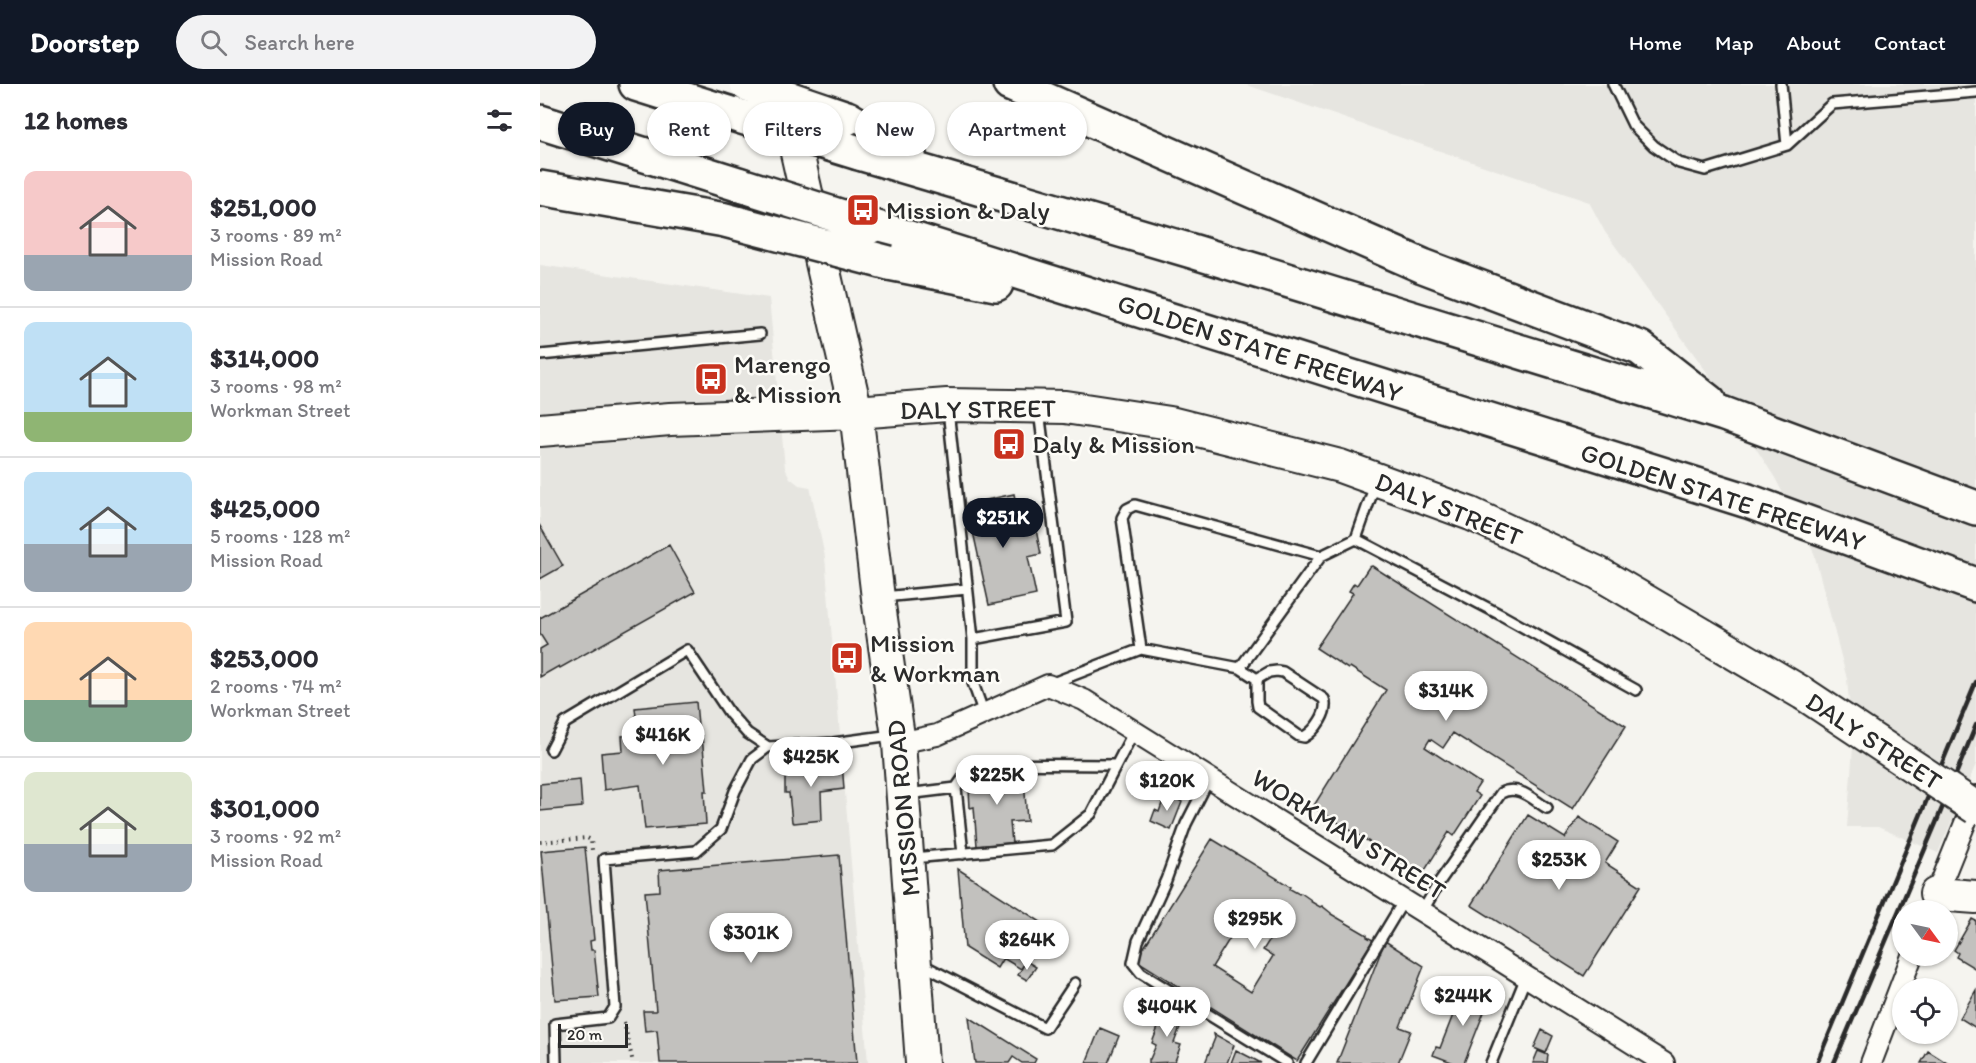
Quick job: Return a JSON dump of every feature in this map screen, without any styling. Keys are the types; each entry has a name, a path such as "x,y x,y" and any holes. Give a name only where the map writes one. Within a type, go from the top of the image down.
{"highway":[{"path":"636,84 1724,414 1976,508"},
{"path":"747,84 847,117 949,179"},
{"path":"1010,84 1423,266 1640,348 1724,414"},
{"name":"GOLDEN STATE FREEWAY","path":"540,122 1748,501 1976,585"},
{"path":"540,188 725,220 888,263 1160,316"}],"main road":[{"name":"MISSION ROAD","path":"781,84 856,412 878,598 898,739 922,1063"},
{"name":"DALY STREET","path":"540,430 670,419 856,412 947,405 1065,407 1170,423 1340,466 1471,514 1598,573 1804,694 1976,807"},
{"path":"1950,900 1976,897"}],"street":[{"path":"898,739 937,735 1048,685"},
{"name":"WORKMAN STREET","path":"1048,685 1084,700 1664,1063"},
{"path":"1934,900 1976,795"},
{"path":"1870,1063 1908,966"}],"lane":[{"path":"1613,84 1633,124 1654,146 1679,163 1705,170 1787,146 1832,104 1976,92"},
{"path":"1781,84 1787,146"},
{"path":"540,355 760,334"},
{"path":"947,405 973,639 973,683 984,714"},
{"path":"973,639 1066,622 1039,407"},
{"path":"1240,668 1321,556 1356,539 1377,480"},
{"path":"1141,649 1122,518 1127,508 1135,505 1321,556"},
{"path":"1356,539 1503,616 1636,690"},
{"path":"878,598 967,589"},
{"path":"1048,685 1141,649 1240,668 1257,679"},
{"path":"551,750 565,723 687,650 730,714 747,733 768,747"},
{"path":"1269,672 1283,672 1324,699 1325,711 1311,734 1304,737 1299,736 1258,707 1257,679 1269,672"},
{"path":"908,859 1052,845 1091,814 1134,731"},
{"path":"556,1063 555,1024 608,1018 615,1007 604,859 696,851 721,829 735,791 752,759 768,747 898,739"},
{"path":"963,854 956,788 973,764 1116,765"},
{"path":"1209,778 1186,824 1166,880 1138,941 1133,963 1142,973 1287,1063"},
{"path":"903,794 956,788"},
{"path":"1422,912 1440,881 1500,793 1508,789 1516,789 1547,808"},
{"path":"1306,1063 1404,900"},
{"path":"916,961 1045,1028 1075,983"},
{"path":"1491,1063 1527,977"}],"path":[{"path":"623,1019 633,1063"}],"shaded area":[{"path":"1244,84 1976,84 1976,764 1938,853 1878,827 1847,827 1853,747 1847,679 1814,553 1775,478 1709,375 1605,232 1589,202"},
{"path":"540,265 769,298 785,468 790,478 799,485 810,487 825,557 868,1063 540,1063"}],"building":[{"path":"1014,494 1022,533 1036,530 1041,554 1028,557 1036,595 989,605 967,504"},
{"path":"540,526 563,566 540,579"},
{"path":"669,545 695,592 540,677 540,649 547,645 540,634 540,618"},
{"path":"1372,566 1626,726 1573,809 1453,733 1443,748 1430,739 1425,747 1480,783 1474,792 1480,796 1454,836 1449,832 1422,875 1313,807 1386,690 1316,648 1353,593 1349,591 1354,583 1357,585"},
{"path":"696,702 707,791 704,791 706,824 645,829 640,785 604,790 601,753 623,751 622,736 638,734 635,708"},
{"path":"813,762 814,764 842,762 844,789 821,792 822,820 794,823 792,822 789,793 785,793 787,770 790,769 791,764"},
{"path":"996,772 996,776 1018,774 1019,780 1024,779 1027,821 1010,822 1012,843 977,846 974,807 970,808 969,789 973,789 971,774"},
{"path":"580,780 582,807 540,811 540,784"},
{"path":"1166,792 1182,802 1171,830 1151,821 1155,810 1159,812"},
{"path":"1528,815 1565,838 1579,817 1618,842 1605,863 1641,886 1584,976 1471,905"},
{"path":"1212,839 1373,940 1297,1061 1136,960","holes":["1251,904 1267,914 1256,931 1270,939 1263,950 1273,956 1251,992 1212,967"]},
{"path":"585,847 594,940 590,941 591,950 594,950 599,997 555,1000 541,851"},
{"path":"839,855 857,1063 660,1063 657,1030 645,1031 643,1011 656,1011 645,892 660,891 659,870"},
{"path":"958,869 1047,926 1021,969 1003,958 997,968 965,948"},
{"path":"1972,919 1976,921 1976,969 1958,958 1958,943"},
{"path":"1385,941 1424,966 1400,1027 1411,1031 1398,1063 1337,1063"},
{"path":"1026,961 1036,967 1027,980 1018,975"},
{"path":"1464,987 1490,997 1464,1063 1454,1063 1433,1055 1436,1047 1440,1048"},
{"path":"1976,990 1976,1028 1960,1018"},
{"path":"1166,1007 1185,1014 1174,1043 1181,1045 1175,1061 1177,1062 1149,1063 1156,1045 1152,1043"},
{"path":"969,1017 1036,1059 1034,1063 1022,1063 1013,1057 1009,1063 975,1063"},
{"path":"1100,1028 1119,1036 1108,1063 1086,1063"},
{"path":"1542,1030 1553,1036 1546,1053 1534,1048"},
{"path":"1214,1034 1234,1045 1227,1063 1205,1063 1215,1038"},
{"path":"1236,1050 1261,1063 1231,1063"},
{"path":"1538,1051 1548,1055 1547,1063 1533,1063"},
{"path":"1928,1051 1947,1063 1921,1063"}],"railway":[{"path":"1817,1063 1976,682"},
{"path":"1834,1063 1976,725"}],"place":[{"name":"Mission & Daly","path":"863,210"},
{"name":"Marengo & Mission","path":"711,379"},
{"name":"Daly & Mission","path":"1009,444"},
{"name":"Mission & Workman","path":"847,658"}]}
